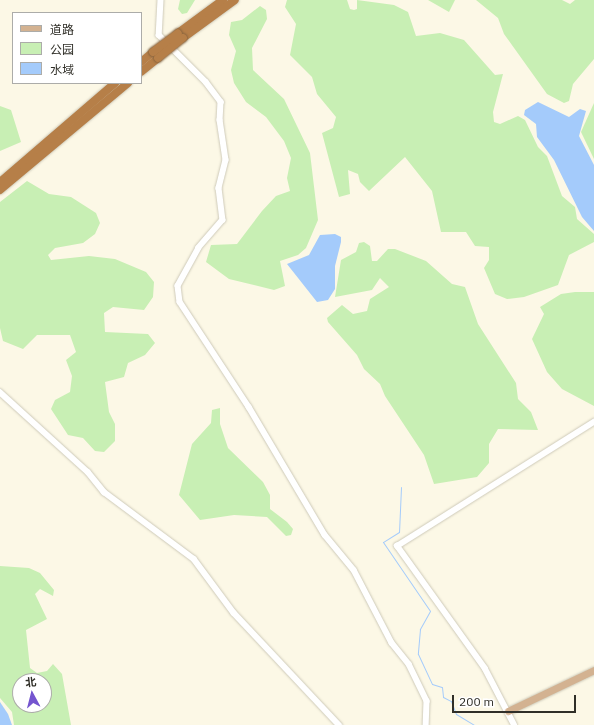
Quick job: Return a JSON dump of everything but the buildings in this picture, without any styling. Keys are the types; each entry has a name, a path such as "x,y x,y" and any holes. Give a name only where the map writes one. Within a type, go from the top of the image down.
{"highway":[{"path":"142,71 155,55 223,0"},
{"path":"180,35 236,0"},
{"path":"142,62 155,55"},
{"path":"0,182 114,84"},
{"path":"0,190 127,84"}],"main road":[{"path":"508,711 594,670"}],"street":[{"path":"161,0 159,35 220,100 226,160 219,188 223,220 199,248 182,279 177,290 180,302 249,407 325,535 354,570 392,643 409,664 427,701 426,725"},
{"path":"0,392 88,472 104,492 194,559 234,613 339,725"},
{"path":"514,725 485,669 397,546 594,422"}],"green space":[{"path":"180,0 195,0 187,13 182,14 178,9"},
{"path":"287,0 347,0 350,9 354,10 357,9 357,0 394,5 408,12 416,36 440,33 464,40 495,75 503,74 493,112 494,122 500,124 518,116 525,120 538,147 547,156 562,196 575,207 577,219 594,234 594,242 569,255 558,285 524,297 507,299 495,294 484,268 489,260 489,247 475,246 466,232 441,232 432,191 405,157 369,191 360,182 358,174 348,170 350,194 339,197 322,133 333,128 336,117 317,94 312,77 290,55 296,24 285,7"},
{"path":"428,0 455,0 449,12"},
{"path":"476,0 562,0 570,4 575,0 594,0 594,59 573,84 569,101 564,103 547,94 504,34 498,18"},
{"path":"260,6 266,10 267,19 252,48 253,70 284,99 310,153 318,220 306,248 298,255 280,261 285,286 274,290 229,279 206,262 211,245 237,244 262,211 276,196 290,191 287,178 291,158 284,141 266,117 246,102 234,83 231,70 236,51 229,35 231,22 242,20"},
{"path":"594,103 594,159 581,132"},
{"path":"0,106 11,110 21,142 0,151"},
{"path":"27,181 49,194 71,197 96,213 100,223 95,234 83,243 55,248 48,255 51,260 89,256 115,259 146,272 154,282 153,297 144,310 113,307 104,313 105,332 148,334 155,343 145,355 128,363 124,377 105,382 109,412 115,424 115,441 104,452 95,451 83,438 68,435 51,409 55,400 70,392 72,376 66,360 76,352 70,335 37,335 23,349 3,341 0,328 0,202"},
{"path":"364,242 370,246 372,261 377,261 388,249 395,249 426,261 452,284 465,287 478,324 516,383 518,399 531,412 538,430 498,429 489,444 489,463 477,477 434,484 424,455 385,396 380,384 364,369 357,355 328,322 327,318 342,305 353,314 367,311 370,299 389,287 380,278 372,290 335,297 341,260 356,252 359,243"},
{"path":"594,292 594,406 562,389 547,372 532,339 544,314 540,307 561,294"},
{"path":"220,408 220,424 228,448 263,482 270,495 270,509 287,522 293,529 291,535 286,536 267,517 234,515 200,520 179,495 192,444 211,423 212,410"},
{"path":"0,566 29,568 40,573 54,590 53,596 40,589 35,594 47,619 26,630 30,668 37,673 12,673 12,712 0,698"},
{"path":"53,664 62,674 71,725 14,725 12,713 52,713 52,673 37,673 47,671"}],"water":[{"path":"538,102 569,117 580,109 586,111 579,136 594,165 594,231 582,217 554,160 537,137 536,124 524,115 525,110"},
{"path":"335,234 341,237 341,242 335,266 335,289 328,300 317,302 287,264 309,255 320,235"},
{"path":"0,702 8,714 12,725 0,725"}],"waterway":[{"path":"401,487 399,532 383,542 430,611 420,629 418,654 432,684 442,687 443,697 451,701 456,714 474,725"}]}
